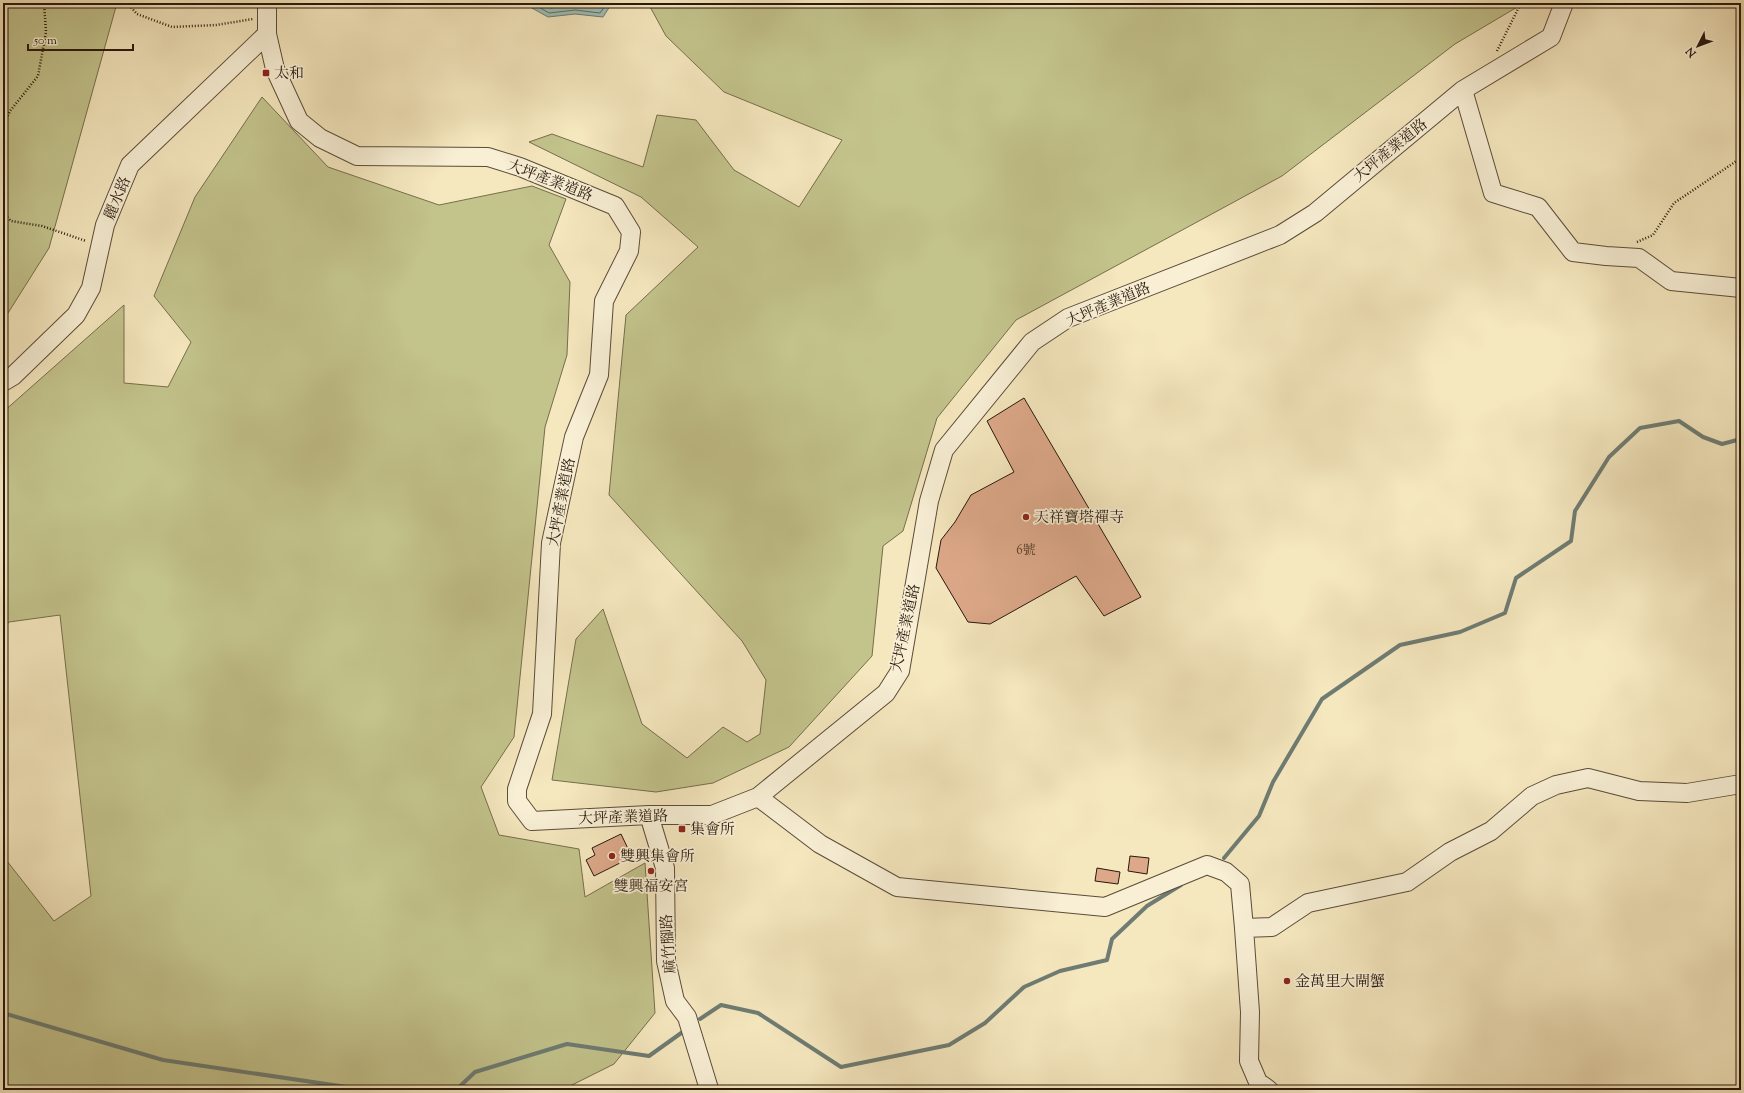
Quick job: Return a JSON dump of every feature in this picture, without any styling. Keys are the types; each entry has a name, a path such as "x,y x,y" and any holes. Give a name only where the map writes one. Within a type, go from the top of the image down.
{"street":[{"name":"大坪產業道路","path":"267,10 267,34 276,69 299,122 320,138 357,156 488,157 520,167 615,206 631,232 629,251 604,300 599,375 574,437 551,543 542,714 517,789 517,800 532,821 712,815 758,797 886,694 900,671 929,501 944,450 1032,342 1068,318 1280,235 1315,213 1463,90 1551,37 1564,3"},
{"name":"麗水路","path":"3,382 13,376 76,315 91,288 105,225 130,165 267,34"},
{"path":"1463,90 1493,193 1538,207 1573,252 1639,258 1671,281 1741,288"},
{"path":"1244,928 1272,927 1308,904 1407,882 1450,852 1491,831 1532,796 1556,785 1588,778 1639,791 1687,793 1741,784"},
{"path":"758,797 820,844 897,887 1105,907 1207,865 1226,872 1240,884 1250,1012 1249,1061 1258,1082 1269,1090"},
{"name":"麻竹腳路","path":"649,816 665,868 666,961 676,1002 687,1017 709,1089 707,1090"}],"path":[{"path":"3,127 10,111 38,76 46,32 44,3"},
{"path":"127,3 136,14 172,27 216,25 267,10"},
{"path":"1483,78 1521,3"},
{"path":"1632,244 1652,235 1674,203 1741,158"},
{"path":"3,213 11,221 42,226 101,246"}],"green space":[{"path":"3,3 117,3 49,248 3,321"},
{"path":"648,3 1524,3 1455,44 1282,176 1016,320 937,418 903,531 883,546 872,656 789,747 713,783 656,792 552,780 576,639 603,609 642,724 687,758 723,727 747,742 760,734 766,680 742,641 609,495 626,315 698,247 641,197 529,142 552,134 643,167 657,115 696,120 734,170 799,207 842,140 724,92 666,36"},
{"path":"262,97 328,167 439,205 532,186 566,199 549,245 570,282 567,355 545,427 514,737 481,787 499,835 579,849 585,897 645,863 655,1013 614,1064 562,1090 3,1090 3,856 54,921 91,896 60,615 9,622 3,629 3,412 124,305 124,383 168,387 191,342 154,296 195,197"}],"water":[{"path":"523,3 612,3 603,17 575,14 548,17"}],"building":[{"name":"天祥寶塔禪寺","path":"1024,398 1141,597 1104,616 1076,576 990,624 968,622 936,568 941,540 955,522 971,495 1014,472 987,421"},
{"name":"雙興集會所","path":"621,834 632,857 594,876 586,860 595,855 592,848"},
{"path":"1130,856 1149,858 1147,874 1128,871"},
{"path":"1097,868 1120,872 1118,884 1095,881"}],"waterway":[{"path":"1224,858 1259,816 1273,782 1322,699 1400,645 1460,632 1505,613 1516,578 1571,541 1575,511 1609,457 1640,428 1679,421 1703,437 1722,444 1741,439"},
{"path":"700,1019 721,1005 758,1013 841,1067 949,1045 985,1023 1024,987 1060,971 1107,960 1112,939 1147,906 1181,885"},
{"path":"3,1013 163,1060 367,1090"},
{"path":"456,1090 475,1072 567,1044 649,1056 684,1031"}],"place":[{"name":"太和","path":"266,73"},
{"name":"天祥寶塔禪寺","path":"1026,517"},
{"name":"集會所","path":"682,829"},
{"name":"雙興集會所","path":"612,856"},
{"name":"雙興福安宮","path":"651,871"},
{"name":"金萬里大閘蟹","path":"1287,981"}]}
